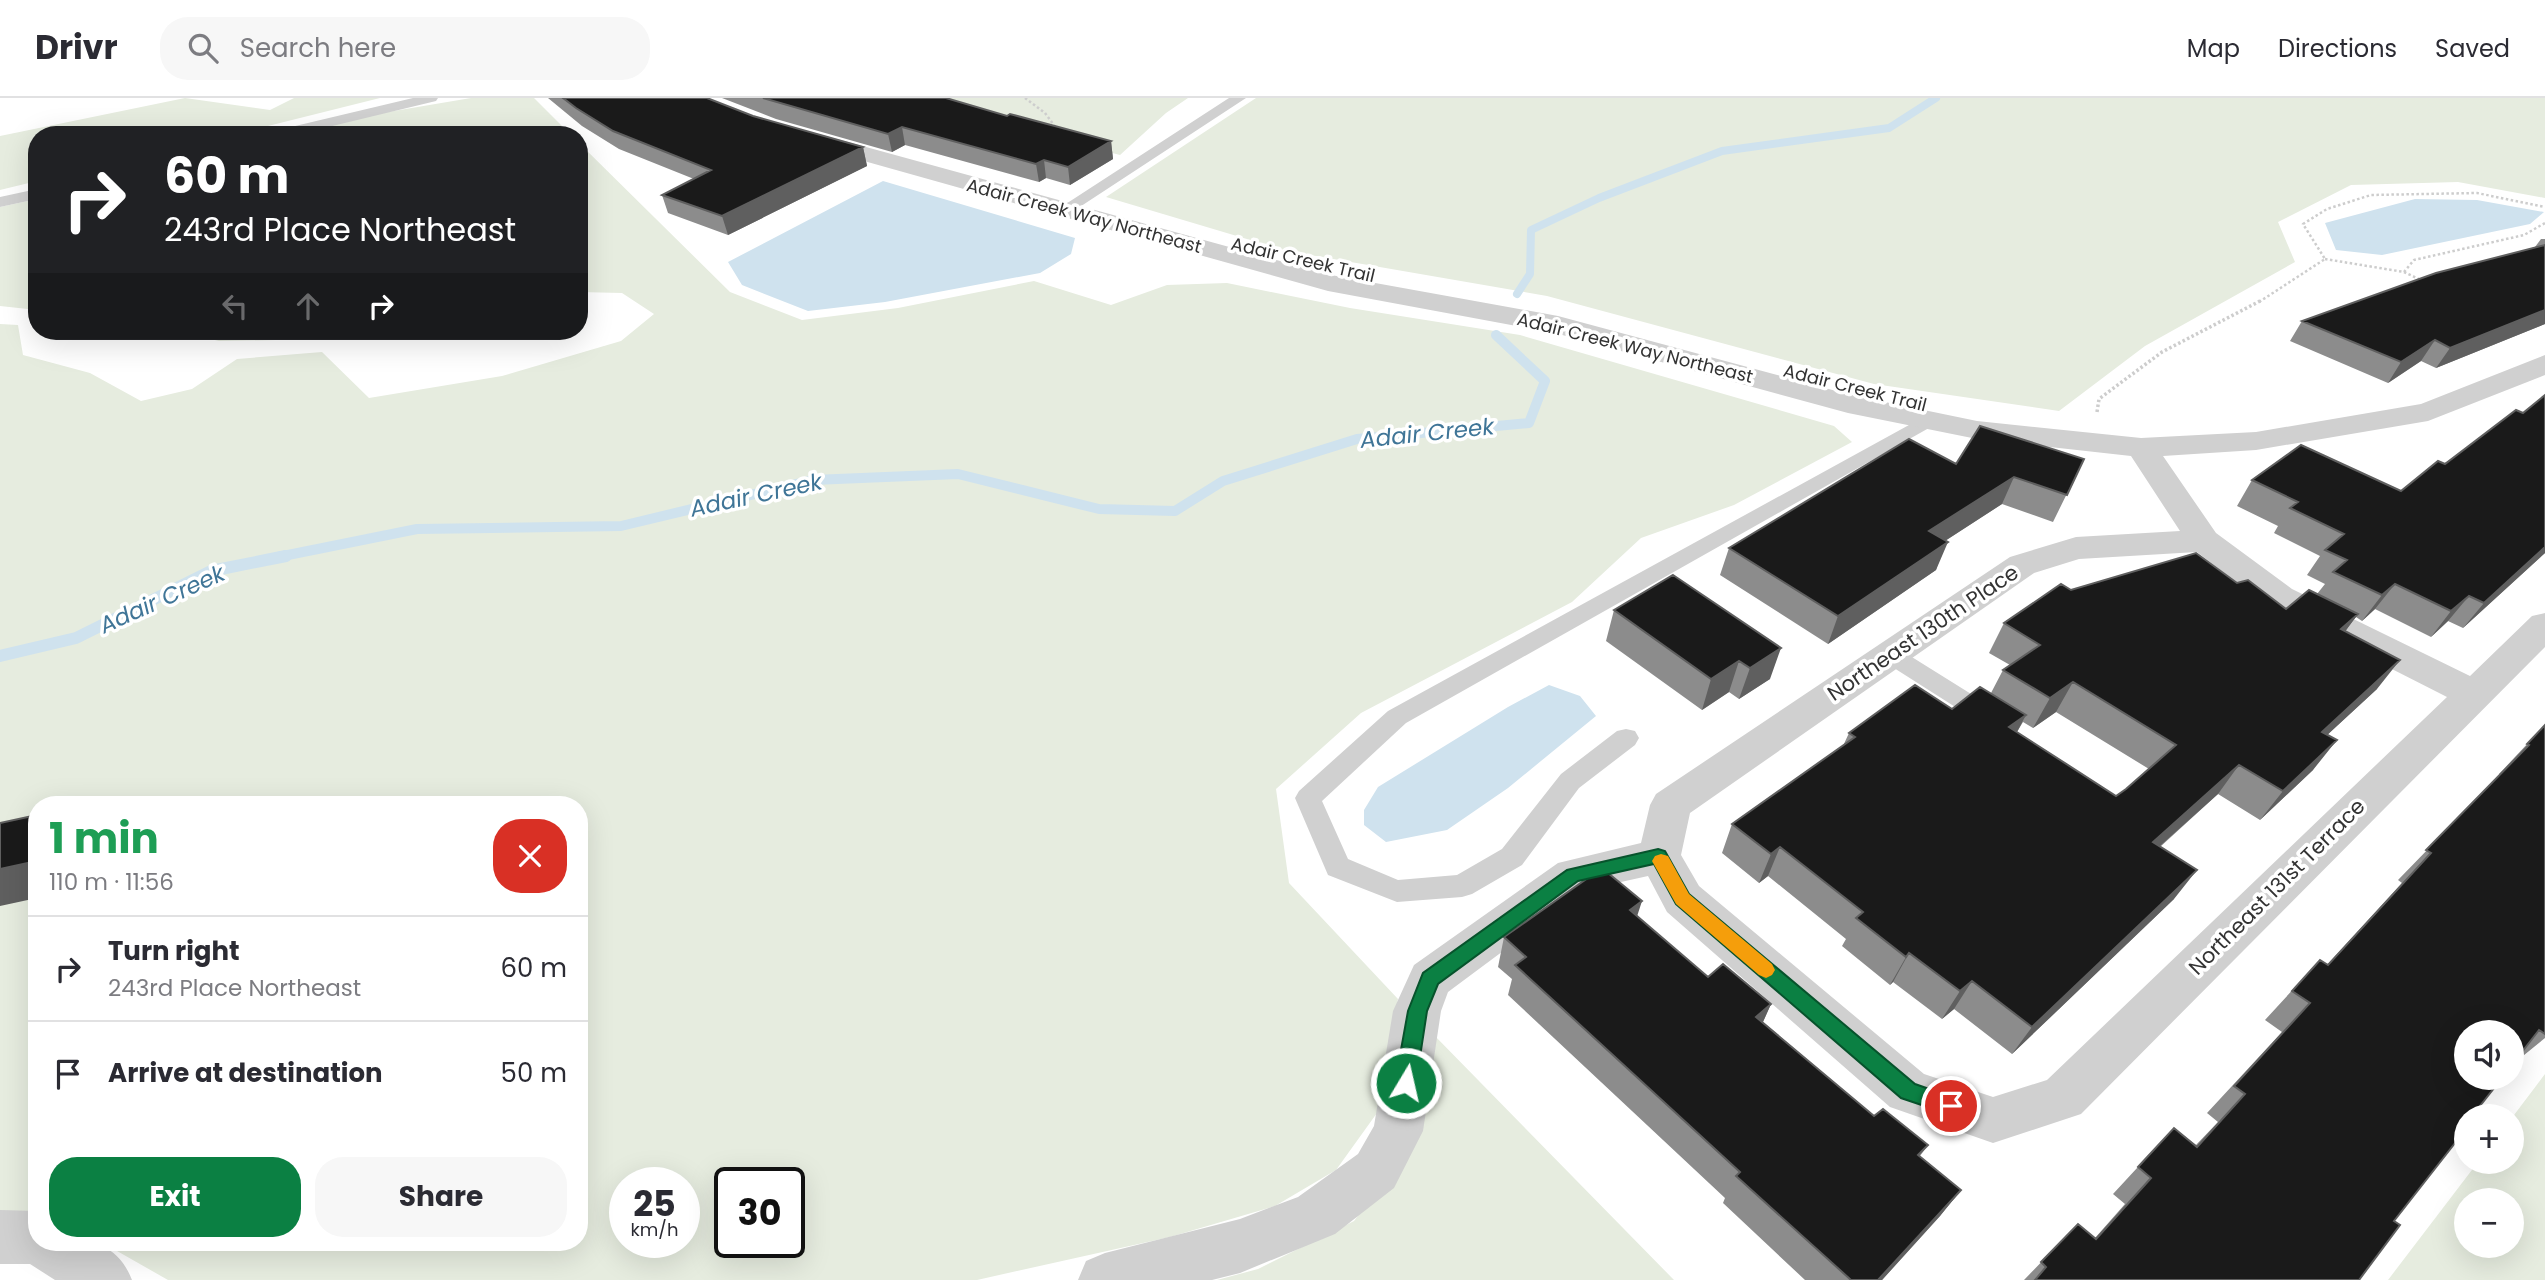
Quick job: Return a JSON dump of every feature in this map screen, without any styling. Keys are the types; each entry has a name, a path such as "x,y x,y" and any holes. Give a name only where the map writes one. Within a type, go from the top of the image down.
{"street":[{"name":"Adair Creek Way Northeast","path":"792,134 1328,283 1558,325 1848,404 1978,430 2141,448 2256,441 2428,412 2545,364"},
{"path":"2141,448 2204,541 2279,597 2474,694"},
{"name":"Northeast 130th Place","path":"1658,856 1671,805 2022,565 2076,548 2204,541"},
{"name":"Northeast 131st Terrace","path":"1658,856 1683,899 1908,1091 1993,1121 2063,1098 2545,625"},
{"path":"1105,1280 1240,1246 1316,1216 1376,1171 1398,1131 1417,1011 1430,979 1573,875 1658,856"},
{"path":"0,1237 28,1238"},
{"path":"58,1251 105,1280"}],"lane":[{"path":"313,126 431,98"},
{"path":"1063,211 1239,98"},
{"path":"0,202 28,196"},
{"path":"1626,738 1570,781 1512,857 1462,886 1397,891 1338,867 1308,798 1397,717 1929,420"},
{"path":"1891,655 2013,732"}],"path":[{"path":"1025,98 1045,113 1057,129"},
{"path":"2325,259 2303,224 2327,209 2371,195 2477,193 2545,206"},
{"path":"2404,272 2414,260 2524,235 2545,223"},
{"path":"2097,420 2099,399 2162,352 2267,298 2325,259 2404,272 2427,283"}],"shaded area":[{"path":"185,98 270,110 294,98 380,98 268,126 49,126"},
{"path":"471,98 534,98 562,126 329,126 376,114"},
{"path":"913,98 1188,98 1166,113 1120,155"},
{"path":"1256,98 2545,98 2545,198 2458,182 2351,185 2278,222 2295,262 2145,346 2059,411 1874,384 1547,296 1287,251 1106,197"},
{"path":"28,130 28,183 0,190 0,136"},
{"path":"588,152 730,292 802,320 898,308 1034,281 1111,305 1167,285 1227,283 1350,308 1520,335 1834,426 1852,442 1734,505 1641,538 1572,602 1361,713 1276,789 1289,883 1398,999 1377,1113 1336,1170 1275,1206 1170,1237 977,1280 168,1280 117,1251 588,1251 588,796 28,796 28,1213 0,1211 0,324 18,325 23,355 90,373 141,401 192,389 237,359 322,352 369,398 502,376 621,341 654,314 622,293 588,292"},
{"path":"28,201 28,309 0,306 0,207"},
{"path":"1433,1034 1674,1280 1217,1280 1258,1269 1354,1221 1411,1146"},
{"path":"2545,1074 2545,1280 2388,1280 2454,1193 2454,1258 2524,1258 2524,1188 2458,1188 2469,1174 2524,1174 2522,1104"}],"water":[{"path":"883,181 1075,238 1071,254 1040,273 885,302 808,311 742,285 728,262"},
{"path":"2415,199 2477,200 2544,212 2530,224 2382,255 2336,250 2325,223"},
{"path":"1549,685 1580,696 1596,716 1508,788 1447,830 1386,842 1364,825 1364,810 1378,787 1508,707"}],"building":[{"path":"563,98 707,98 753,116 863,147 722,216 662,195 711,170 613,131"},
{"path":"763,98 946,98 1111,141 1068,167 1044,160 1036,164 902,127 888,134"},
{"path":"2545,245 2545,310 2450,348 2435,340 2401,362 2302,321 2436,273"},
{"path":"2545,395 2545,547 2484,603 2469,596 2451,611 2395,584 2382,595 2333,572 2347,560 2325,550 2344,534 2290,508 2298,502 2252,480 2301,445 2401,491 2438,461 2445,464 2516,410 2523,413"},
{"path":"1980,426 2084,459 2067,495 2014,477 1929,531 1948,542 1838,616 1729,548 1909,439 1956,464"},
{"path":"2196,553 2237,583 2248,580 2286,609 2309,590 2358,614 2341,629 2400,660 2322,732 2337,740 2283,791 2239,765 2153,842 2197,870 2032,1027 1972,981 1960,991 1909,953 1906,957 1856,918 1863,912 1780,847 1771,854 1732,824 1855,737 1849,733 1915,685 1952,709 1980,687 2026,715 2009,727 2116,796 2176,745 2073,682 2050,698 2003,670 2040,645 2004,623 2061,584 2071,590"},
{"path":"1673,575 1781,648 1750,668 1739,661 1711,679 1614,610"},
{"path":"2545,725 2545,1034 2539,1030 2524,1049 2524,1020 2454,1020 2454,1090 2493,1090 2481,1104 2454,1104 2454,1144 2394,1221 2400,1225 2359,1280 2035,1280 2046,1267 2041,1262 2078,1224 2096,1239 2151,1178 2138,1167 2174,1128 2197,1147 2245,1094 2234,1086 2310,1003 2292,991 2320,960 2328,965 2431,853 2426,850 2529,745 2527,744"},
{"path":"28,817 28,863 0,869 0,823"},
{"path":"1602,868 1642,901 1630,910 1708,977 1723,964 1771,1004 1756,1017 1874,1116 1883,1109 1928,1145 1918,1155 1961,1190 1878,1280 1851,1280 1736,1176 1740,1172 1515,965 1526,957 1504,937"}],"waterway":[{"name":"Adair Creek","path":"1517,294 1530,274 1531,230 1599,198 1722,151 1889,128 1936,98"},
{"name":"Adair Creek","path":"278,557 417,529 621,526 813,480 958,474 1099,509 1175,511 1223,481 1357,439 1529,423 1545,381 1496,335"},
{"name":"Adair Creek","path":"0,656 76,638 211,571 286,556"}],"slow traffic":[{"path":"1661,861 1683,899 1766,970"}],"route":[{"path":"1406,1083 1417,1011 1430,979 1573,875 1658,856 1683,899 1908,1091 1951,1106"}]}
